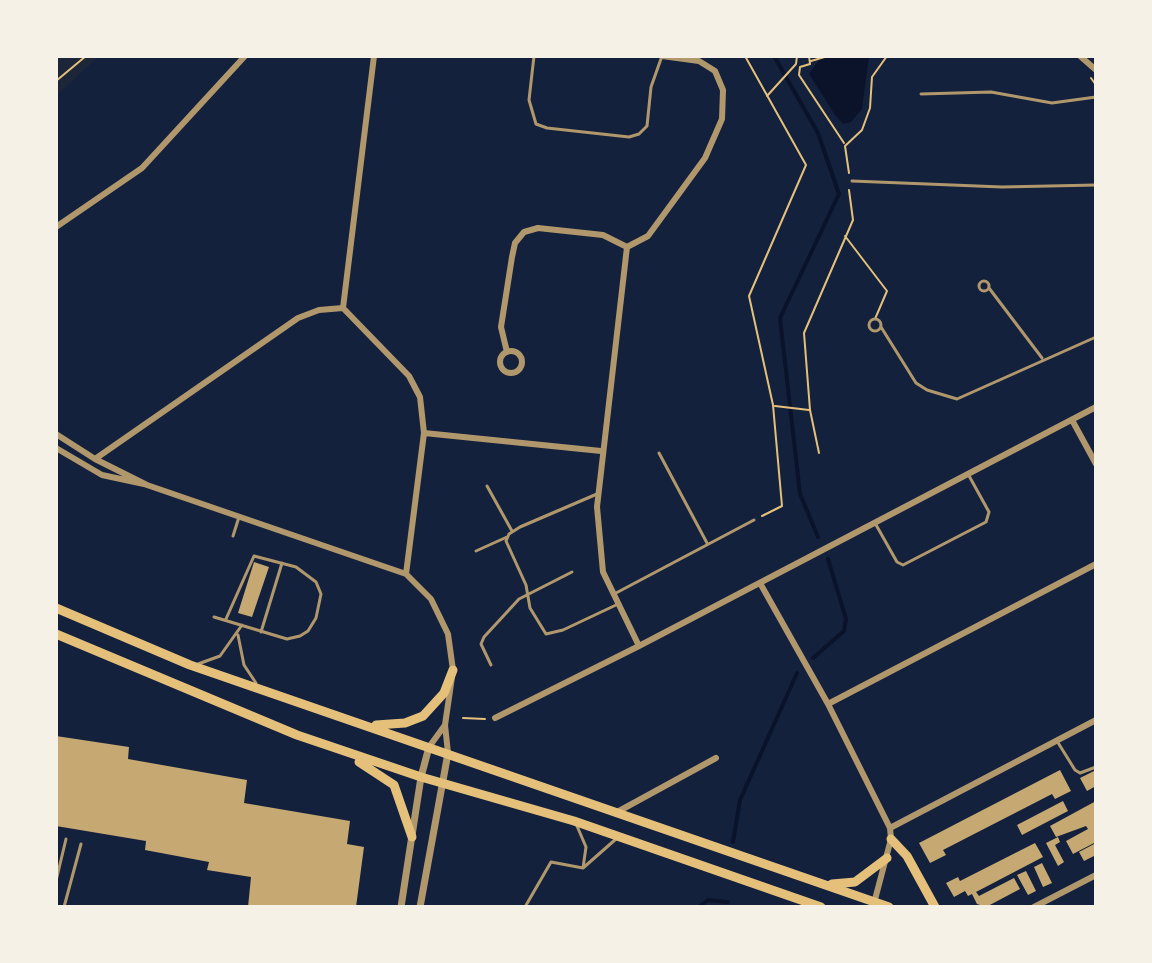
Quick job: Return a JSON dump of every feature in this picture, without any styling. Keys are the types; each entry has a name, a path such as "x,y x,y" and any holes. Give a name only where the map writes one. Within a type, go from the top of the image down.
{"main road":[{"path":"56,608 190,665 619,811 824,884 874,905 889,907"},
{"path":"56,634 297,735 385,776 399,796 412,837"},
{"path":"361,723 394,725 423,716 444,693 453,670"},
{"path":"297,735 421,777 574,821 788,902 821,907"},
{"path":"891,839 907,856 935,907"},
{"path":"824,884 855,882 887,858"}],"street":[{"path":"56,227 142,168 245,56"},
{"path":"343,308 374,56"},
{"path":"627,247 648,236 705,158 722,119 723,90 715,71 699,61 662,56"},
{"path":"1080,56 1096,70"},
{"path":"507,352 501,327 515,243 524,232 538,228 603,235 627,247"},
{"path":"627,247 597,494 601,559 613,595 639,646"},
{"path":"343,308 409,376 420,397 424,433 406,574"},
{"path":"95,459 298,318 319,310 343,308"},
{"path":"495,718 1096,407"},
{"path":"1072,420 1096,464"},
{"path":"424,433 601,451"},
{"path":"56,434 95,459 147,485"},
{"path":"56,448 102,475 147,485 406,574 431,599 444,622 453,670 445,725 448,753 420,907"},
{"path":"828,704 1096,564"},
{"path":"760,583 828,704 890,828 891,839 874,905"},
{"path":"890,828 1096,720"},
{"path":"401,907 421,777 429,747 445,725"},
{"path":"619,811 716,758"},
{"path":"1034,907 1096,875"}],"lane":[{"path":"534,56 529,100 536,124 547,128 629,137 639,134 647,126 651,87 662,56"},
{"path":"921,94 991,92 1052,103 1096,97"},
{"path":"852,181 1002,187 1096,185"},
{"path":"989,288 1042,358"},
{"path":"881,327 871,330 868,323 875,319 881,327 916,383 951,398 968,396 1042,358 1096,337"},
{"path":"659,453 707,543"},
{"path":"875,523 897,562 903,565 986,522 989,512 968,474"},
{"path":"487,486 512,531"},
{"path":"476,551 507,537 512,531 597,494"},
{"path":"233,536 239,516"},
{"path":"613,595 754,520"},
{"path":"507,537 506,544 529,593 530,608 546,634 563,630 618,604"},
{"path":"214,617 287,639 300,636 308,631 321,601 316,582 296,567 282,562 260,556 250,559 226,619"},
{"path":"261,632 282,562"},
{"path":"491,665 482,640 529,593 572,572"},
{"path":"190,665 220,656 238,635 242,625"},
{"path":"238,635 244,665 259,687"},
{"path":"1057,741 1075,770 1080,773 1096,767"},
{"path":"574,821 586,847 583,868"},
{"path":"583,868 618,836"},
{"path":"56,881 66,839"},
{"path":"64,907 81,844"},
{"path":"525,907 551,862 583,868"}],"path":[{"path":"56,81 86,56"},
{"path":"745,56 806,165 749,296 773,405 782,506 754,520"},
{"path":"767,97 796,64 797,56"},
{"path":"809,56 811,61"},
{"path":"796,64 808,67 811,61 828,56"},
{"path":"819,453 810,410 804,333 853,220 848,201 852,181 845,146 862,130 870,108 872,77 887,56"},
{"path":"800,67 799,75 845,144"},
{"path":"844,236 887,291 875,319"},
{"path":"773,405 810,410"},
{"path":"463,718 495,718"}],"shaded area":[{"path":"56,56 99,56 56,96"},
{"path":"822,56 869,56 862,109 851,122 843,124 835,115 809,74"}],"building":[{"path":"254,562 269,567 252,617 238,613"},
{"path":"56,736 129,747 128,759 247,780 244,803 350,821 347,844 364,847 356,907 248,907 251,877 207,870 209,862 145,850 146,841 56,826"},
{"path":"1060,770 1071,791 1055,799 1052,794 943,850 946,855 930,863 919,843"},
{"path":"1096,770 1096,786 1087,791 1080,778"},
{"path":"1063,801 1068,811 1022,835 1017,825"},
{"path":"1096,801 1096,842 1073,854 1066,841 1088,829 1086,826 1056,837 1050,826"},
{"path":"1058,837 1060,842 1055,845 1064,862 1058,866 1046,843"},
{"path":"1035,843 1043,857 976,892 979,896 1014,878 1020,889 986,907 977,904 972,894 968,896 965,891 954,897 946,883 958,877 960,881"},
{"path":"1096,843 1096,855 1084,861 1079,852"},
{"path":"1042,863 1052,883 1043,887 1034,867"},
{"path":"1026,871 1036,891 1028,895 1017,875"}],"waterway":[{"path":"774,56 818,133 839,194 780,318 800,494 818,537"},
{"path":"813,658 844,631 846,619 828,559"},
{"path":"733,842 740,800 797,673"},
{"path":"699,907 708,900 728,902"}]}
